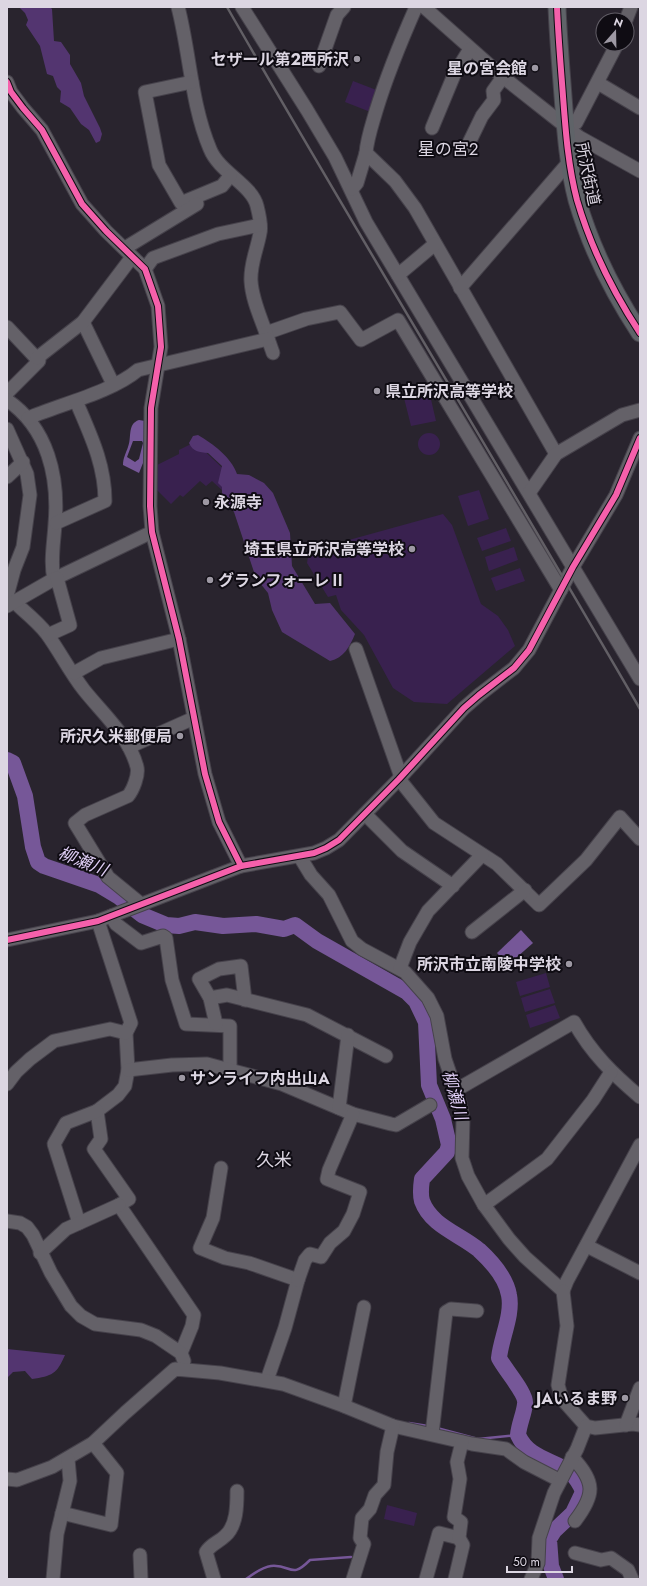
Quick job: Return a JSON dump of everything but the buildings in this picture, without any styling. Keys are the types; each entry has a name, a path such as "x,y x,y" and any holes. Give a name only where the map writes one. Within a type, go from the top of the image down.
{"main road":[{"name":"所沢街道","path":"557,7 565,125 577,199 596,253 620,302 640,334"}],"street":[{"path":"178,7 186,36 192,82 210,149 216,160 253,198 257,205 261,232 252,260 251,281 254,301 274,353"},
{"path":"242,7 307,110 352,189 366,222 640,679"},
{"path":"319,66 337,15 344,7"},
{"path":"352,189 357,183 366,153 367,142 393,58 416,7"},
{"path":"424,7 503,77 579,137 640,171"},
{"path":"432,128 454,75 470,49"},
{"path":"565,125 576,123 613,52"},
{"path":"466,149 482,116 494,100 493,91 503,77"},
{"path":"7,82 11,92 42,130 82,204 106,231 145,269 158,306 161,347 157,365 152,408 150,506 152,532 180,639 204,774 219,822 242,866"},
{"path":"192,82 145,92 159,165 180,203 222,186 235,179"},
{"path":"598,83 640,108"},
{"path":"366,153 396,181 415,208 556,454"},
{"path":"460,288 570,160"},
{"path":"37,358 83,322 128,252 190,207 224,194 235,179"},
{"path":"145,269 153,258 218,234 260,225"},
{"path":"398,275 436,244"},
{"path":"28,418 53,407 76,401 130,377 138,370 267,336 306,319 340,312 361,340 398,320 560,590"},
{"path":"83,322 113,384"},
{"path":"7,327 40,361 10,384"},
{"path":"7,400 28,418 40,436 49,455 55,487 56,523 52,562 70,625 48,635"},
{"path":"56,523 105,500 102,467 95,445 76,401"},
{"path":"529,493 556,454 622,415 640,410"},
{"path":"7,429 23,462 29,484 29,510 23,547 10,567 9,602"},
{"path":"7,940 98,921 242,866 300,857 321,851 333,844 366,814 464,708 514,668 522,659 537,638 560,590 616,495 640,438"},
{"path":"7,477 23,462"},
{"path":"9,602 152,532"},
{"path":"9,602 48,635 84,690 106,714 128,747 138,773 131,792 128,796 85,815 76,823 108,877 140,904"},
{"path":"74,673 101,658 180,639"},
{"path":"356,649 400,778 434,823 497,864 539,905 586,860 620,817 640,838"},
{"path":"128,747 194,718"},
{"path":"366,814 402,851 453,886"},
{"path":"400,968 410,942 428,911 482,855"},
{"path":"300,857 311,875 329,895 352,941 362,949 400,968 418,985 432,1004 437,1016 447,1064 456,1090 463,1120 462,1158 468,1176 484,1204 516,1247 563,1291"},
{"path":"472,932 525,890"},
{"path":"116,914 116,924 141,943 163,936 166,938 172,980 186,1024 216,1024 230,1026 230,1069"},
{"path":"79,1222 54,1144 66,1123 97,1111 122,1090 125,1086 128,1070 126,1033 131,1022 131,1017 98,921"},
{"path":"216,1024 210,998 199,979 219,969 241,966 245,1000"},
{"path":"210,998 227,995 307,1015 386,1056"},
{"path":"456,1090 574,1022 591,1051 611,1072 640,1097"},
{"path":"7,1084 16,1072 30,1059 54,1041 110,1029 126,1033"},
{"path":"339,1108 348,1036"},
{"path":"128,1070 198,1064 230,1069 282,1084 353,1114 396,1124 430,1105"},
{"path":"484,1204 547,1159 593,1100 611,1072"},
{"path":"40,1253 66,1229 79,1222 119,1206 129,1199 94,1149 101,1139 97,1111"},
{"path":"267,1380 285,1328 305,1260 310,1254 321,1257 330,1243 344,1231 353,1214 360,1192 327,1179 329,1170 353,1114"},
{"path":"640,1145 563,1291 567,1326 558,1378 558,1391 562,1399 586,1426 595,1428 640,1425"},
{"path":"221,1168 213,1218 200,1248 225,1258 249,1263 298,1280"},
{"path":"119,1206 194,1315 192,1326 181,1353"},
{"path":"7,1222 20,1223 27,1227 33,1235 40,1253 71,1306 88,1321 95,1324 141,1330 156,1336 181,1353 188,1370"},
{"path":"587,1246 640,1273"},
{"path":"344,1406 364,1307"},
{"path":"433,1430 446,1312 451,1309 476,1311"},
{"path":"7,1479 17,1480 52,1467 93,1443 164,1377 175,1369 267,1380 283,1384 344,1406 393,1426 433,1430 462,1442 506,1449 524,1462 559,1480"},
{"path":"626,1425 640,1388"},
{"path":"353,1579 364,1544 360,1538 362,1518 370,1509 375,1495 384,1485 387,1452 393,1426"},
{"path":"534,1577 538,1563 539,1538 559,1480 572,1457 586,1426"},
{"path":"458,1538 461,1522 454,1517 460,1479 457,1462 462,1442"},
{"path":"62,1513 111,1524 117,1473 93,1443"},
{"path":"572,1457 580,1465 592,1486 590,1497 575,1521"},
{"path":"53,1579 54,1554 70,1481 68,1459"},
{"path":"214,1579 206,1552 210,1547 226,1535 229,1530 237,1508 237,1491"},
{"path":"426,1579 439,1533 458,1538 463,1545 455,1579"},
{"path":"575,1553 601,1560 611,1558 628,1570 632,1579"},
{"path":"140,1555 141,1579"}],"shaded area":[{"path":"19,7 50,7 52,9 54,41 61,42 70,55 70,64 81,83 84,96 100,128 102,134 100,141 96,143 89,130 81,124 70,108 60,102 61,91 57,87 53,76 47,74 40,46 26,25 28,20 25,13"},
{"path":"353,81 379,91 373,113 345,102"},
{"path":"431,388 435,388 438,392 430,395 436,421 411,426 404,398 431,391"},
{"path":"139,420 145,421 145,458 139,473 123,465 129,443 131,428 135,422","holes":["133,441 142,441 143,443 139,459 135,462 127,457"]},
{"path":"429,433 437,436 440,444 437,452 429,455 421,452 418,444 421,436"},
{"path":"198,435 210,442 226,457 237,474 249,475 264,483 273,493 290,533 292,566 315,604 330,603 355,634 349,647 339,657 330,661 282,632 272,610 268,593 256,578 234,512 222,493 222,487 218,483 222,466 208,453 194,450 189,443 193,436"},
{"path":"195,442 234,479 223,491 212,481 206,486 200,481 183,497 180,495 171,504 156,489 157,465 179,454 179,450"},
{"path":"479,490 489,519 468,526 458,496"},
{"path":"443,514 452,525 481,604 498,616 508,630 515,646 447,704 414,702 393,688 364,635 341,610 336,595 328,597 307,563 309,551"},
{"path":"506,528 511,541 482,551 477,538"},
{"path":"514,547 518,560 489,571 485,557"},
{"path":"520,568 525,581 496,591 491,578"},
{"path":"521,930 533,943 508,965 497,953"},
{"path":"546,973 550,987 520,996 516,982"},
{"path":"550,989 555,1003 525,1012 521,998"},
{"path":"555,1005 560,1018 530,1028 526,1015"},
{"path":"7,1349 65,1355 56,1370 44,1377 32,1379 25,1371 13,1372 7,1378"},
{"path":"387,1505 417,1513 414,1526 384,1519"}],"waterway":[{"name":"柳瀬川","path":"7,760 13,763 25,796 33,847 38,862 44,866 99,885 119,897 142,915 166,925 179,926 195,922 223,926 256,924 284,929 295,925 317,941 407,992 416,1001 426,1022 429,1085 443,1119 449,1145 447,1152 422,1179 422,1201 426,1210 432,1217 447,1229 479,1250 493,1265 505,1282 510,1303 499,1358 523,1394 525,1400 518,1435 533,1453 570,1473 577,1481 583,1492 573,1513 554,1531 549,1539 551,1566 556,1579"},
{"path":"409,1423 428,1426"},
{"path":"437,1428 478,1439 518,1435"},
{"path":"246,1579 258,1571 271,1566 294,1570 303,1566 310,1560 351,1557"}],"railway":[{"path":"227,7 329,183 640,709"}],"cycle path":[{"path":"557,7 567,142 577,200 589,235 612,286 640,333"},
{"path":"7,82 11,92 42,130 82,204 106,231 145,269 158,306 161,347 151,408 150,506 152,532 179,639 205,774 219,822 241,866"},
{"path":"7,940 98,921 241,866 314,853 339,840 399,779 464,708 514,668 529,650 573,567 616,495 640,438"}],"place":[{"name":"セザール第2西所沢","path":"357,59"},
{"name":"星の宮会館","path":"535,68"},
{"name":"県立所沢高等学校","path":"377,391"},
{"name":"永源寺","path":"206,502"},
{"name":"埼玉県立所沢高等学校","path":"412,549"},
{"name":"グランフォーレⅡ","path":"210,580"},
{"name":"所沢久米郵便局","path":"180,736"},
{"name":"所沢市立南陵中学校","path":"569,964"},
{"name":"サンライフ内出山A","path":"182,1078"},
{"name":"JAいるま野","path":"625,1398"}],"district":[{"name":"星の宮2","path":"448,149"},
{"name":"久米","path":"274,1160"}]}
